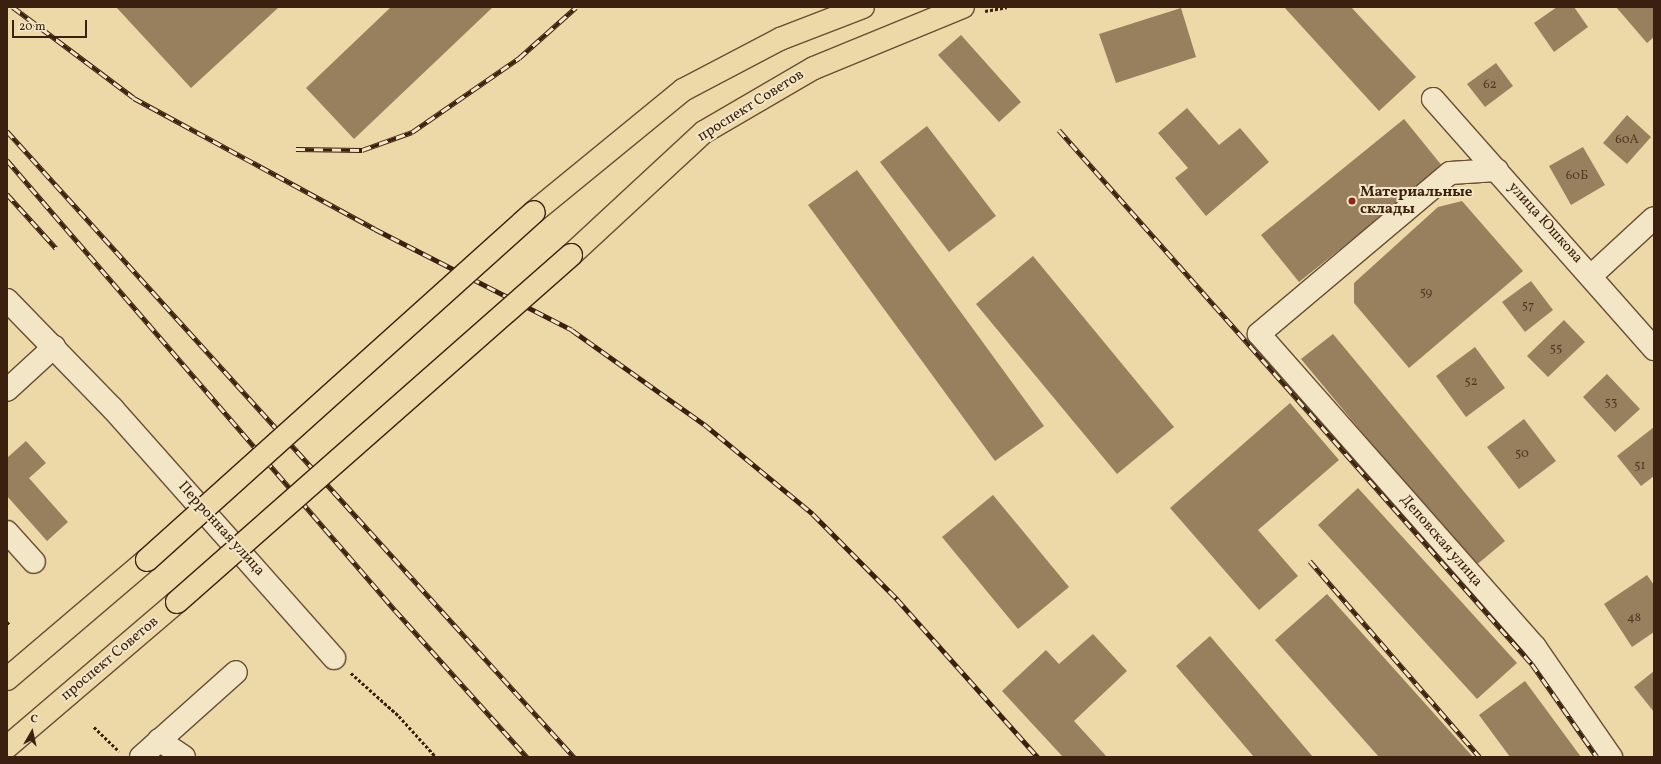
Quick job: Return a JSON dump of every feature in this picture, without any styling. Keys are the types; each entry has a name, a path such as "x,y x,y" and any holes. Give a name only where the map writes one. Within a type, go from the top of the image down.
{"main road":[{"path":"7,679 147,560 534,212 683,90 780,39 863,7"},
{"name":"проспект Советов","path":"7,747 177,602 571,255 704,132 814,68 963,7"}],"street":[{"name":"улица Юшкова","path":"1433,99 1592,275 1654,349"},
{"name":"Деповская улица","path":"1497,170 1450,174 1259,334 1535,647 1611,757"},
{"path":"1592,275 1654,218"},
{"name":"Перронная улица","path":"7,300 54,347 334,658"},
{"path":"7,390 54,347"},
{"path":"7,532 34,562"},
{"path":"141,757 236,672"},
{"path":"159,740 184,757"}],"path":[{"path":"334,658 399,716 436,757"},
{"path":"94,727 126,757"}],"building":[{"path":"116,7 279,7 191,88"},
{"path":"391,7 493,7 354,139 306,88"},
{"path":"1284,7 1351,7 1416,77 1379,111"},
{"path":"1557,7 1574,7 1588,27 1554,52 1534,23"},
{"path":"1616,7 1654,7 1654,37 1647,43"},
{"path":"1181,8 1196,57 1116,83 1099,34"},
{"path":"961,35 1021,102 999,122 938,55"},
{"path":"1496,63 1513,86 1485,107 1467,84"},
{"path":"1187,108 1219,145 1240,128 1269,162 1206,216 1175,178 1188,168 1158,133"},
{"path":"1627,115 1651,137 1627,164 1603,143"},
{"name":"Материальные склады","path":"1404,119 1443,167 1299,282 1261,235"},
{"path":"927,126 996,216 949,252 880,162"},
{"path":"1583,147 1605,185 1571,205 1549,166"},
{"path":"857,170 1044,426 995,461 808,205"},
{"path":"1462,201 1523,271 1409,368 1354,303 1354,283 1438,207"},
{"path":"1033,256 1174,427 1117,474 976,304"},
{"path":"1531,281 1553,310 1525,332 1502,302"},
{"path":"1564,320 1585,342 1548,377 1527,356"},
{"path":"1333,334 1505,541 1474,567 1301,359"},
{"path":"1475,347 1505,388 1466,417 1436,376"},
{"path":"1607,374 1640,409 1615,432 1583,397"},
{"path":"1290,403 1339,460 1258,530 1298,576 1259,610 1170,508"},
{"path":"1524,419 1556,461 1519,489 1487,447"},
{"path":"1654,427 1654,476 1641,486 1617,456"},
{"path":"26,441 46,463 29,478 68,522 47,541 7,496 7,458"},
{"path":"1358,488 1517,663 1477,699 1318,525"},
{"path":"993,495 1069,587 1018,629 942,537"},
{"path":"1647,575 1654,585 1654,632 1632,647 1604,604"},
{"path":"1327,594 1473,757 1379,757 1275,640"},
{"path":"1093,634 1127,671 1074,721 1107,757 1063,757 1002,691 1046,650 1059,664"},
{"path":"1210,636 1313,757 1254,757 1176,666"},
{"path":"1654,671 1654,712 1634,687"},
{"path":"1525,681 1581,757 1510,757 1479,715"}],"railway":[{"path":"13,7 134,98 375,229 572,330 704,424 813,514 897,599 1038,757"},
{"path":"296,149 362,150 412,132 519,58 576,7"},
{"path":"1059,130 1532,664 1597,757"},
{"path":"7,131 574,757"},
{"path":"7,160 395,610 527,757"},
{"path":"7,194 56,248"},
{"path":"1310,561 1480,757"}],"place":[{"name":"Материальные склады","path":"1352,201"}]}
